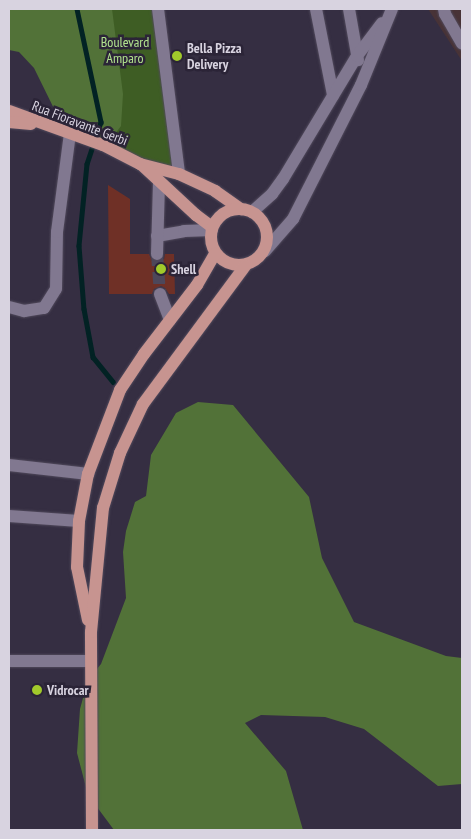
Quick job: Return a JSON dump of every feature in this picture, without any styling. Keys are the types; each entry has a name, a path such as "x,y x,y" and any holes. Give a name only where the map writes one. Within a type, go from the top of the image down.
{"main road":[{"name":"Rua Fioravante Gerbi","path":"9,111 103,145 140,164 179,174 215,191 247,210"},
{"path":"9,122 47,126"},
{"name":"Rua Fioravante Gerbi","path":"140,164 212,228"},
{"path":"247,210 264,222 268,236 265,251 255,262 245,266 228,264 215,254 210,240 212,228 224,213 247,210"},
{"path":"91,632 76,567 79,521 88,474 120,390 144,354 197,285 215,254"},
{"path":"92,830 91,632 103,508 120,453 143,404 245,266"}],"street":[{"path":"158,9 179,174"},
{"path":"316,9 333,95"},
{"path":"349,9 362,85"},
{"path":"247,210 272,194 283,179 357,56 392,9"},
{"path":"265,251 293,219 362,85 392,9"},
{"path":"444,9 462,43"},
{"path":"9,307 24,311 44,308 56,289 56,232 76,135"},
{"path":"156,254 159,181"},
{"path":"157,236 212,228"},
{"path":"160,294 170,320"},
{"path":"9,465 88,474"},
{"path":"9,516 79,521"},
{"path":"9,661 91,661"}],"shaded area":[{"path":"428,9 462,9 462,61"}],"green space":[{"path":"9,9 112,9 123,94 121,126 106,146 82,144 65,131 34,68 19,52 9,50"},
{"name":"Boulevard Amparo","path":"81,9 157,9 178,173 103,144"},
{"path":"198,402 233,405 309,497 322,558 354,622 446,656 462,658 462,784 438,786 364,729 325,717 261,715 245,723 286,771 303,830 114,830 88,795 77,753 80,709 88,680 101,664 126,598 123,552 126,531 135,502 146,496 151,455 176,413"}],"building":[{"path":"108,185 130,199 130,254 149,254 152,261 157,262 164,259 165,254 174,254 175,294 169,294 161,286 154,289 152,294 109,294"}],"waterway":[{"path":"77,9 101,122 87,164 79,246 84,309 93,357 113,382"}],"tunnel":[{"path":"157,254 160,294"}],"place":[{"name":"Bella Pizza Delivery","path":"177,56"},
{"name":"Shell","path":"161,269"},
{"name":"Vidrocar","path":"37,690"}]}
